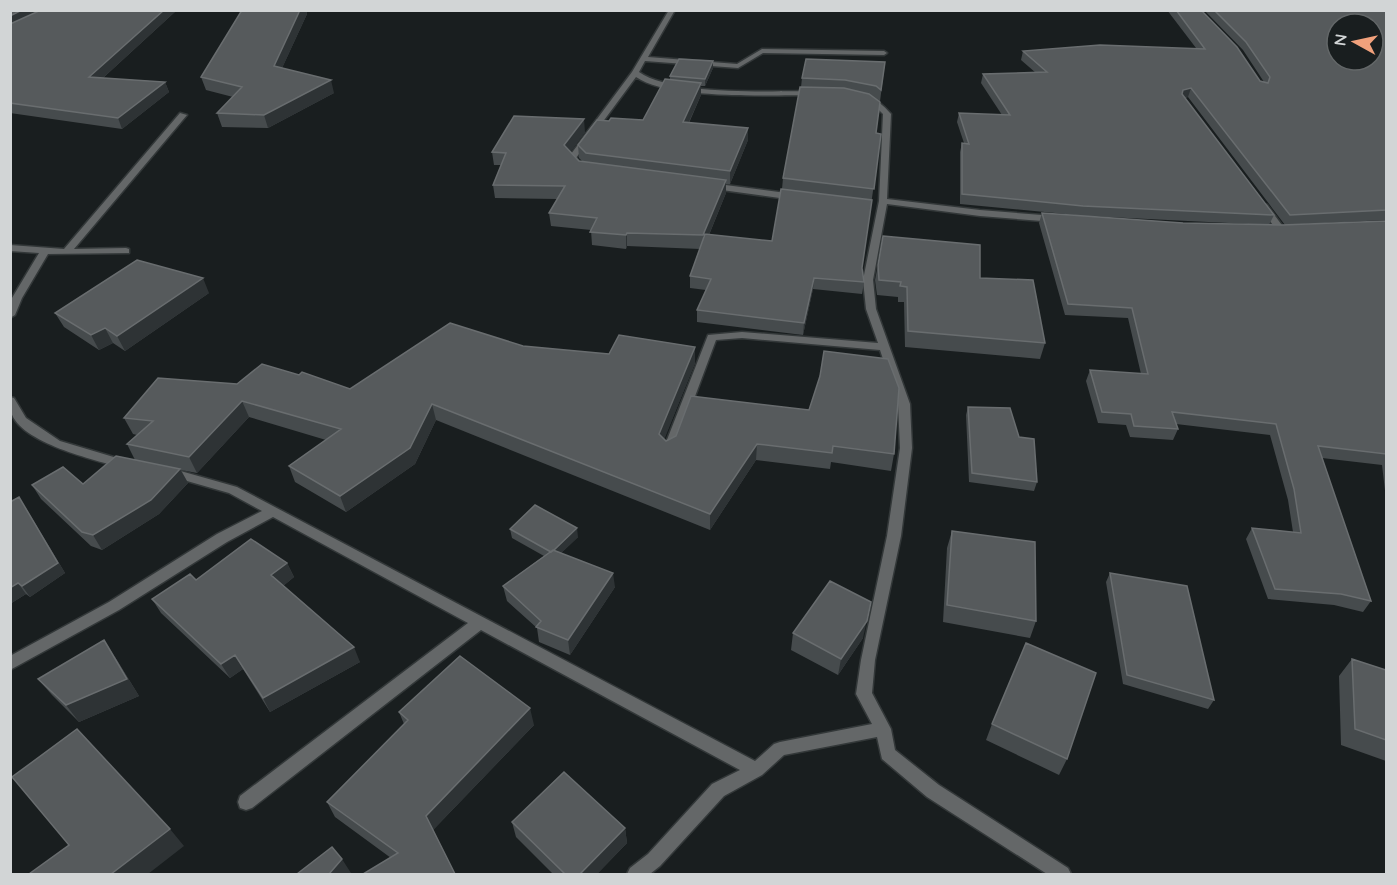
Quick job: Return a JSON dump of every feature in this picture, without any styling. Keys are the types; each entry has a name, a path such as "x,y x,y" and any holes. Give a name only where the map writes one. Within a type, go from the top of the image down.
{"street":[{"path":"595,172 583,170 572,158 635,73 672,10"},
{"path":"643,59 738,66 762,51 884,53"},
{"path":"635,73 649,83 686,90 832,94"},
{"path":"850,96 879,105 887,114 868,280 871,309 904,404 906,448 894,536 868,660 864,694 883,729 888,754 933,791 1062,874"},
{"path":"66,252 183,115"},
{"path":"698,185 801,198"},
{"path":"1260,202 1286,230 1270,230"},
{"path":"878,205 1067,220"},
{"path":"10,248 66,252 126,251"},
{"path":"10,315 17,298 45,250"},
{"path":"669,451 712,337 742,335 883,347"},
{"path":"10,401 22,421 56,444 106,461 146,468 233,490 756,770"},
{"path":"10,664 114,606 222,538 273,511"},
{"path":"246,802 479,623"},
{"path":"636,874 654,860 718,790 756,770 780,749 883,729"}],"building":[{"path":"10,10 22,10 10,16"},
{"path":"41,10 164,10 89,77 165,82 118,118 10,103 10,24"},
{"path":"242,10 300,10 274,66 331,80 264,115 217,113 242,87 201,77"},
{"path":"1176,10 1201,10 1237,47 1260,81 1268,83 1270,77 1246,42 1214,10 1386,10 1386,210 1290,215 1191,88 1183,90 1182,94 1274,215 1083,206 962,194 962,143 969,144 959,113 1010,115 983,74 1047,72 1023,51 1100,45 1205,49"},
{"path":"679,59 713,61 705,79 670,76"},
{"path":"806,59 885,62 881,90 876,86 845,80 802,78"},
{"path":"665,79 701,83 683,122 748,128 730,171 586,153 578,145 597,120 609,121 611,118 643,120"},
{"path":"800,87 844,88 869,94 880,102 876,133 881,134 874,189 783,178"},
{"path":"514,116 584,119 564,145 579,161 726,180 703,235 627,233 626,235 590,232 597,218 549,213 565,186 493,185 506,153 492,152"},
{"path":"781,189 872,200 862,268 864,282 814,278 804,323 697,310 711,279 690,276 705,234 772,241"},
{"path":"1042,213 1183,223 1282,225 1386,221 1386,454 1318,446 1371,601 1341,594 1275,589 1252,528 1301,533 1294,489 1276,424 1172,412 1178,429 1134,426 1131,414 1102,412 1090,370 1148,374 1132,308 1068,304"},
{"path":"883,236 980,245 980,278 1033,280 1045,343 908,331 907,287 900,286 901,282 879,280 878,265"},
{"path":"137,260 203,278 117,336 105,328 91,335 55,313"},
{"path":"450,323 523,346 609,354 619,335 695,347 659,434 666,441 676,436 691,396 809,410 820,376 824,351 888,359 899,388 894,454 833,446 832,453 757,444 710,514 432,404 410,448 340,496 289,466 341,429 242,401 189,457 127,444 153,421 124,418 158,378 237,384 262,364 299,375 302,372 350,389"},
{"path":"968,407 1010,408 1019,437 1034,439 1037,482 972,473"},
{"path":"116,456 180,469 151,500 93,535 82,532 32,485 63,467 83,484"},
{"path":"19,497 58,563 22,586 18,583 10,588 10,499 12,501"},
{"path":"535,505 577,528 551,552 510,529"},
{"path":"952,531 1035,542 1036,621 947,605"},
{"path":"251,539 287,563 271,575 354,647 263,698 235,655 221,664 152,599 190,574 196,580"},
{"path":"553,550 613,573 568,640 536,627 541,621 503,586"},
{"path":"1110,573 1187,586 1214,700 1127,675"},
{"path":"830,581 871,602 867,621 841,659 793,633"},
{"path":"104,640 127,679 66,705 38,679"},
{"path":"1026,643 1096,673 1067,759 992,724"},
{"path":"460,656 530,708 426,816 455,874 363,874 398,853 327,802 408,720 399,712"},
{"path":"1352,659 1386,670 1386,740 1355,729"},
{"path":"77,729 170,829 111,874 29,874 69,845 12,777"},
{"path":"564,772 625,828 580,874 565,874 512,822"},
{"path":"332,847 342,859 329,874 297,874"}]}
